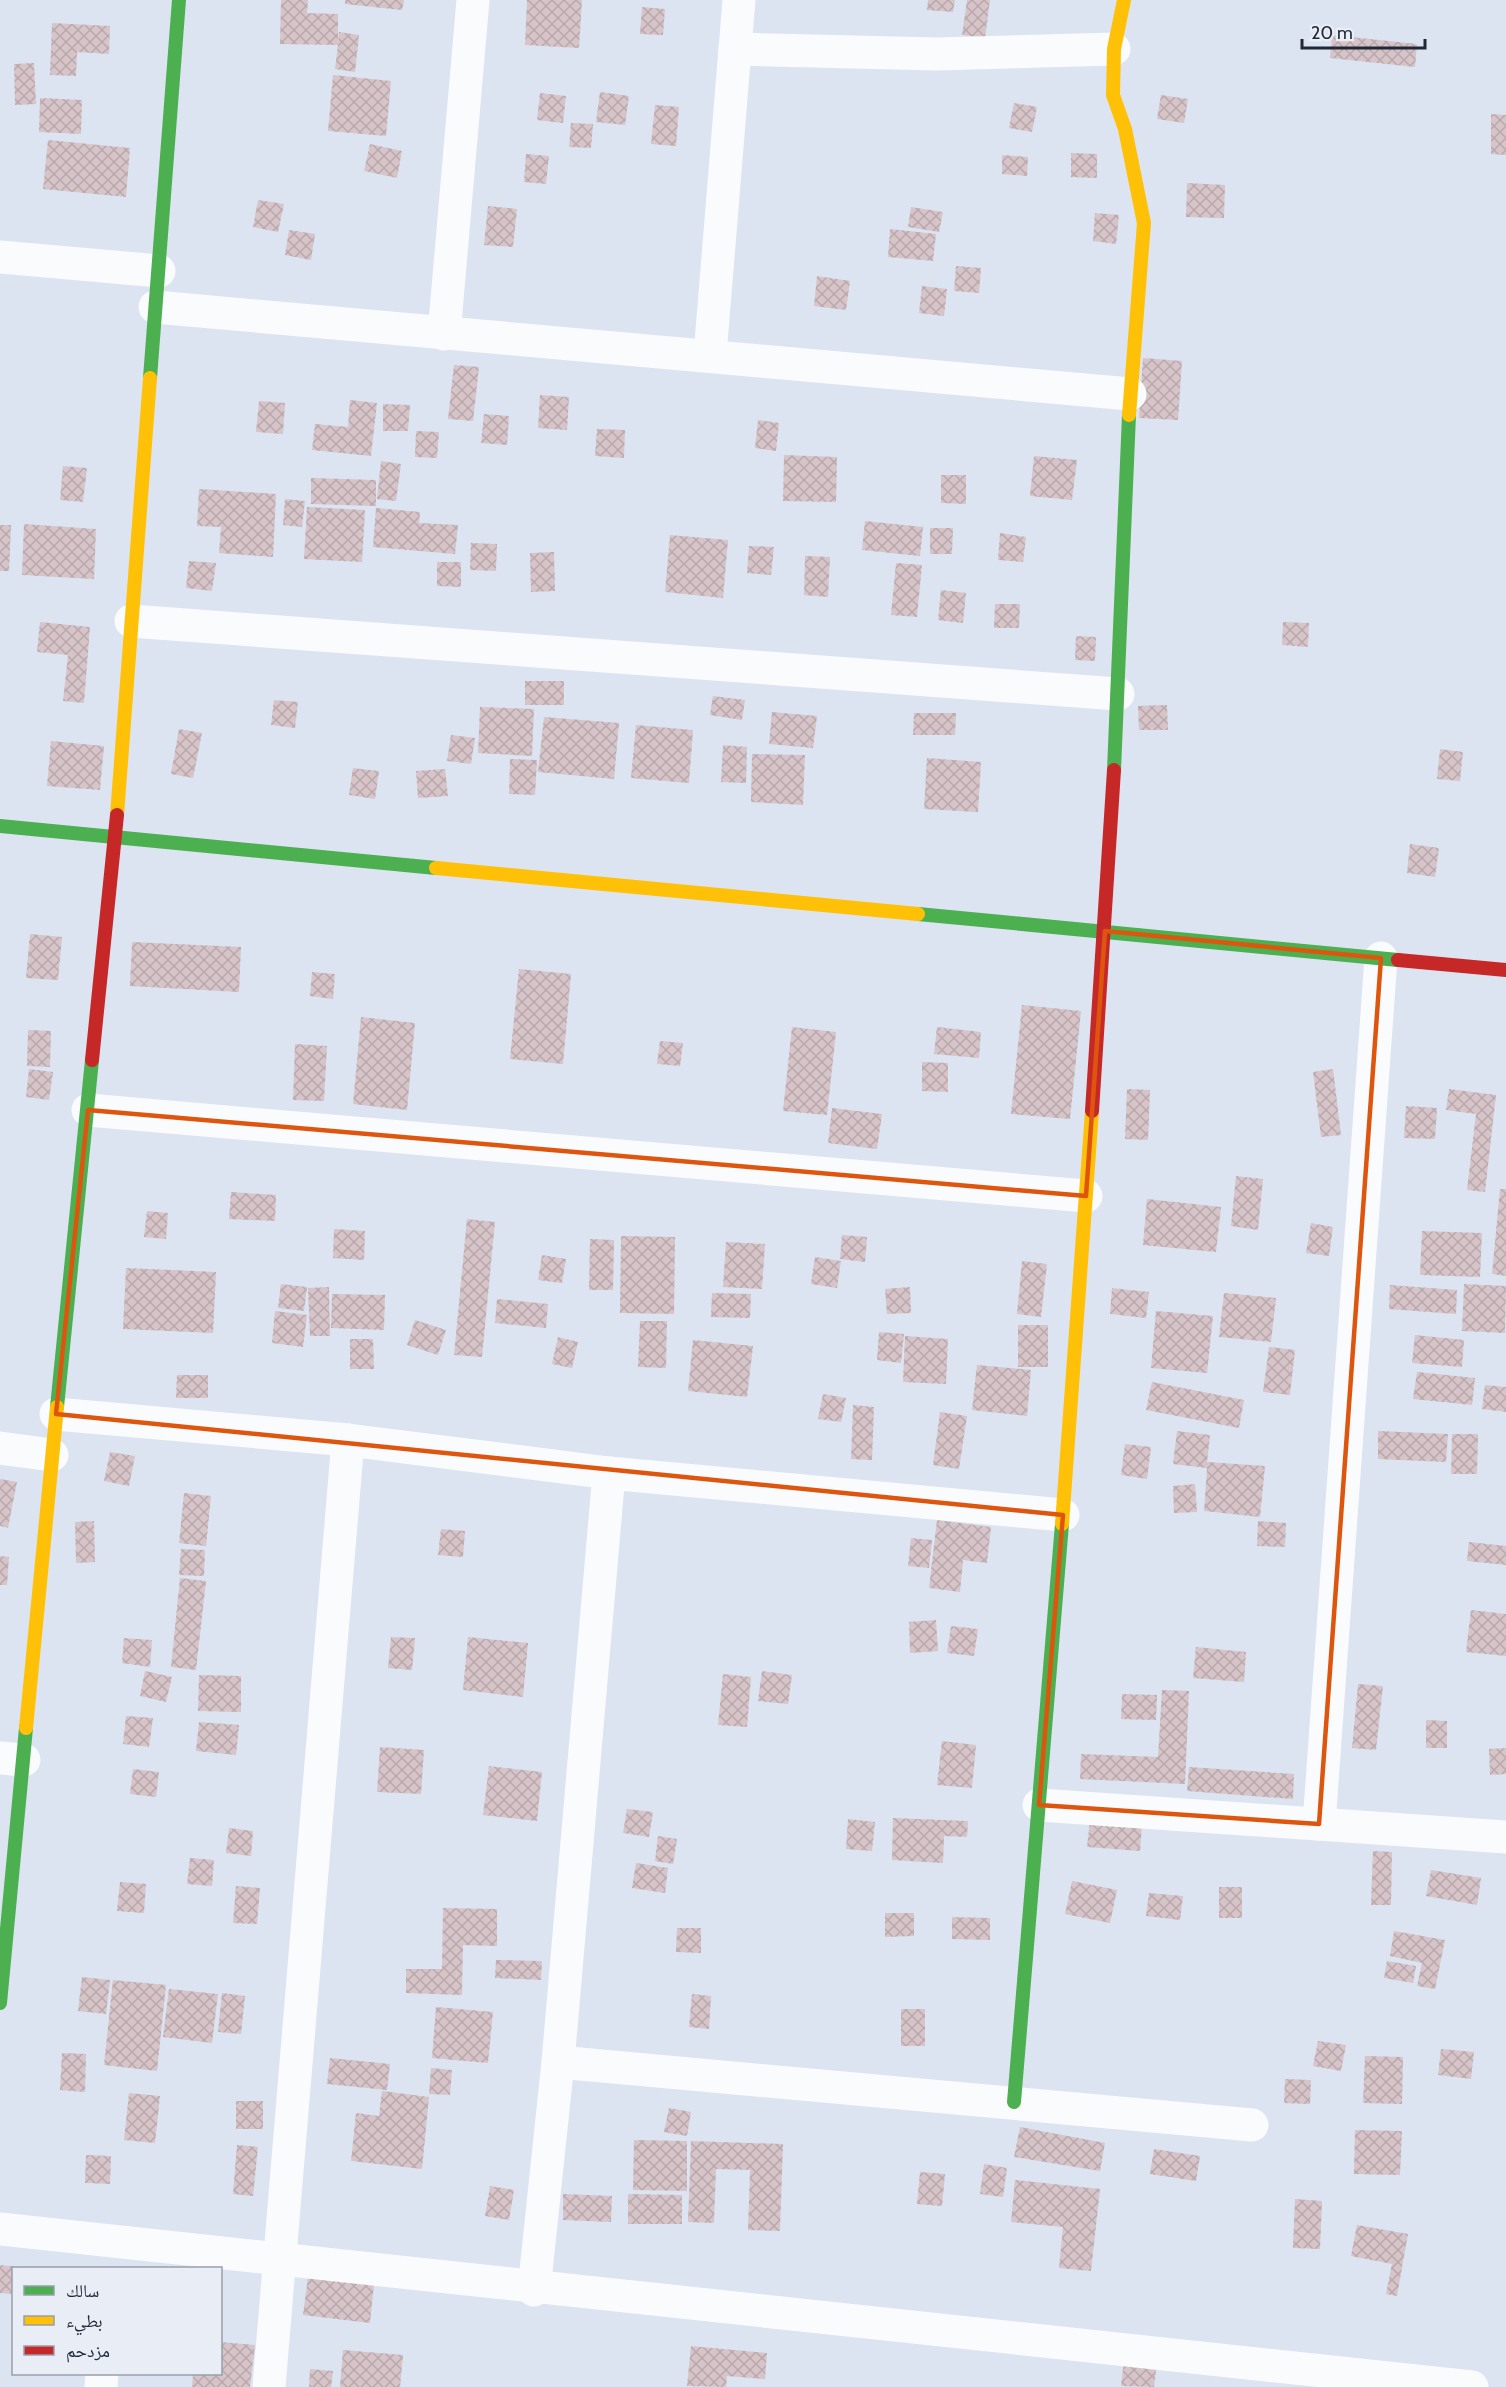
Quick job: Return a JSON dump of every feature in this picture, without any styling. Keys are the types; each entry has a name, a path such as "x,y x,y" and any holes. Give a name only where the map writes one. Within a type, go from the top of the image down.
{"street":[{"path":"0,2003 12,1759 52,1455 115,837 179,0"},
{"path":"444,334 473,0"},
{"path":"710,355 739,0"},
{"path":"1014,2102 1063,1515 1106,931 1130,394 1144,223 1125,129 1113,95 1114,49 1124,0"},
{"path":"735,49 937,54 1114,49"},
{"path":"0,257 159,271"},
{"path":"155,307 1130,394"},
{"path":"131,621 1118,694"},
{"path":"0,826 1506,970"},
{"path":"1318,1824 1381,958"},
{"path":"88,1110 1086,1196"},
{"path":"56,1414 348,1440 609,1473 1063,1515"},
{"path":"269,2387 348,1440"},
{"path":"0,1448 52,1455"},
{"path":"534,2290 558,2062 609,1473"},
{"path":"1039,1805 1506,1837"},
{"path":"558,2062 1252,2125"},
{"path":"0,2229 114,2255 279,2259 534,2290 1473,2387"}],"highlighted area":[{"path":"1105,931 1381,958 1319,1824 1039,1805 1063,1515 56,1414 88,1110 1086,1196"}],"building":[{"path":"281,0 308,0 307,13 338,14 338,43 339,32 359,35 355,72 335,69 338,45 280,44"},
{"path":"345,0 404,0 402,10 345,4"},
{"path":"527,0 582,0 579,48 525,45"},
{"path":"928,0 955,0 953,12 927,10"},
{"path":"967,0 990,0 985,38 962,35"},
{"path":"642,7 665,9 663,35 640,34"},
{"path":"52,23 110,26 109,54 77,52 76,76 50,75"},
{"path":"1332,35 1417,44 1415,67 1330,58"},
{"path":"34,63 36,104 15,105 14,64"},
{"path":"333,75 391,81 386,136 328,131"},
{"path":"600,92 629,96 625,125 596,122"},
{"path":"540,93 566,96 563,123 537,120"},
{"path":"1161,95 1188,99 1184,123 1157,119"},
{"path":"40,98 82,100 81,134 39,132"},
{"path":"1014,103 1037,107 1032,132 1009,128"},
{"path":"655,105 679,107 676,146 651,144"},
{"path":"1491,114 1506,115 1506,155 1491,154"},
{"path":"571,123 593,124 591,148 569,147"},
{"path":"48,140 130,148 126,197 43,189"},
{"path":"370,144 402,151 397,178 364,171"},
{"path":"1071,153 1097,154 1097,178 1071,177"},
{"path":"526,154 549,156 546,184 524,182"},
{"path":"1002,155 1028,157 1027,176 1002,174"},
{"path":"1187,183 1225,185 1224,218 1186,217"},
{"path":"258,200 284,204 278,232 253,227"},
{"path":"488,206 517,209 513,247 484,245"},
{"path":"911,207 943,212 939,232 908,227"},
{"path":"1095,213 1119,215 1116,244 1093,241"},
{"path":"890,229 936,234 933,261 888,257"},
{"path":"289,230 315,234 311,260 285,255"},
{"path":"956,266 981,268 979,293 954,291"},
{"path":"817,276 850,281 846,310 814,306"},
{"path":"922,286 947,289 944,316 919,313"},
{"path":"1143,358 1182,361 1178,420 1139,418"},
{"path":"454,365 479,367 473,421 448,419"},
{"path":"540,395 569,397 567,430 538,428"},
{"path":"350,400 377,403 371,456 312,450 315,424 348,427"},
{"path":"259,401 285,403 283,434 256,432"},
{"path":"383,404 410,405 408,431 383,431"},
{"path":"484,414 509,416 507,445 481,443"},
{"path":"758,420 779,423 776,451 755,448"},
{"path":"597,429 625,430 624,458 595,456"},
{"path":"416,431 439,432 437,458 415,457"},
{"path":"784,455 837,457 836,502 783,501"},
{"path":"1034,456 1077,460 1072,500 1030,496"},
{"path":"381,461 401,464 396,501 377,499"},
{"path":"63,466 87,468 83,502 60,500"},
{"path":"941,475 966,475 966,504 941,503"},
{"path":"311,478 376,480 376,506 311,504"},
{"path":"199,489 276,494 273,557 219,553 221,527 197,526"},
{"path":"285,499 305,501 302,527 283,525"},
{"path":"307,507 365,510 362,562 304,559"},
{"path":"376,508 420,512 419,523 458,525 455,554 373,547"},
{"path":"865,521 923,527 920,556 862,550"},
{"path":"24,524 96,529 94,579 22,575"},
{"path":"0,525 11,525 9,571 0,571"},
{"path":"930,528 953,528 952,554 930,554"},
{"path":"1000,533 1026,537 1023,562 998,560"},
{"path":"670,535 728,540 723,598 665,592"},
{"path":"471,543 497,544 496,571 470,570"},
{"path":"749,546 774,547 771,575 747,573"},
{"path":"554,552 555,591 531,592 530,553"},
{"path":"805,556 830,557 828,597 804,595"},
{"path":"189,561 216,563 212,591 186,588"},
{"path":"437,562 461,562 461,587 437,586"},
{"path":"896,563 922,565 917,617 891,615"},
{"path":"941,590 966,593 963,623 938,620"},
{"path":"995,604 1020,604 1019,628 994,628"},
{"path":"40,622 90,627 84,703 63,701 68,655 37,652"},
{"path":"1283,622 1309,623 1308,647 1282,645"},
{"path":"1076,636 1096,637 1095,661 1075,660"},
{"path":"525,681 564,681 564,705 525,705"},
{"path":"713,696 745,700 742,720 710,715"},
{"path":"274,700 298,702 295,728 271,725"},
{"path":"1167,705 1168,730 1139,730 1138,706"},
{"path":"480,707 534,709 532,756 478,753"},
{"path":"772,712 817,716 813,748 769,744"},
{"path":"914,713 956,713 955,735 913,735"},
{"path":"544,717 619,723 614,779 538,772"},
{"path":"636,725 693,730 689,783 631,778"},
{"path":"179,729 202,733 193,778 171,774"},
{"path":"451,735 475,738 471,764 447,761"},
{"path":"51,741 104,746 100,790 47,786"},
{"path":"723,745 747,747 746,783 721,782"},
{"path":"1440,749 1463,752 1460,781 1437,779"},
{"path":"752,754 805,755 803,805 751,802"},
{"path":"927,758 981,762 978,812 924,809"},
{"path":"510,759 537,760 535,795 509,794"},
{"path":"353,768 379,771 375,799 349,795"},
{"path":"445,769 448,796 418,798 416,771"},
{"path":"1410,844 1439,848 1435,877 1407,873"},
{"path":"30,934 62,937 58,980 26,978"},
{"path":"132,942 241,947 239,992 130,986"},
{"path":"519,969 571,974 563,1064 510,1059"},
{"path":"312,972 335,974 333,999 310,996"},
{"path":"1022,1005 1081,1011 1070,1119 1011,1114"},
{"path":"361,1017 415,1023 407,1110 353,1104"},
{"path":"792,1027 836,1032 827,1115 783,1111"},
{"path":"937,1027 981,1032 979,1058 934,1054"},
{"path":"28,1030 51,1031 50,1067 27,1066"},
{"path":"660,1041 683,1043 680,1066 657,1064"},
{"path":"295,1044 327,1046 324,1101 293,1100"},
{"path":"922,1062 948,1063 948,1092 922,1091"},
{"path":"29,1069 53,1072 49,1100 26,1097"},
{"path":"1333,1069 1341,1135 1321,1137 1313,1072"},
{"path":"1127,1089 1150,1090 1148,1140 1125,1139"},
{"path":"1449,1089 1496,1095 1485,1192 1467,1190 1476,1114 1446,1110"},
{"path":"1406,1106 1437,1108 1435,1139 1404,1138"},
{"path":"832,1108 882,1114 877,1149 828,1143"},
{"path":"1236,1176 1263,1179 1258,1230 1231,1226"},
{"path":"1500,1189 1506,1189 1506,1276 1492,1274"},
{"path":"231,1192 276,1195 275,1221 229,1219"},
{"path":"1147,1199 1221,1207 1216,1252 1143,1245"},
{"path":"147,1211 168,1213 166,1239 144,1237"},
{"path":"467,1219 495,1222 482,1357 454,1355"},
{"path":"1311,1223 1333,1227 1329,1256 1306,1253"},
{"path":"334,1229 365,1231 364,1260 333,1258"},
{"path":"1422,1231 1482,1233 1480,1277 1420,1275"},
{"path":"842,1235 867,1237 865,1262 840,1259"},
{"path":"621,1236 675,1237 674,1314 620,1313"},
{"path":"590,1239 614,1240 613,1290 589,1290"},
{"path":"726,1242 765,1244 762,1289 723,1287"},
{"path":"542,1255 566,1259 562,1283 538,1280"},
{"path":"815,1257 841,1261 837,1288 811,1284"},
{"path":"1022,1261 1047,1264 1041,1317 1017,1314"},
{"path":"126,1268 216,1272 213,1333 123,1329"},
{"path":"281,1284 307,1287 304,1311 278,1308"},
{"path":"1464,1284 1506,1286 1505,1333 1462,1331"},
{"path":"1390,1285 1457,1290 1456,1314 1389,1309"},
{"path":"329,1287 330,1336 310,1336 308,1288"},
{"path":"910,1287 911,1313 887,1314 885,1289"},
{"path":"1112,1288 1149,1292 1146,1318 1110,1314"},
{"path":"712,1293 751,1294 750,1318 711,1317"},
{"path":"1224,1293 1276,1298 1271,1342 1219,1337"},
{"path":"332,1294 385,1295 384,1330 331,1328"},
{"path":"497,1299 548,1304 546,1328 495,1323"},
{"path":"275,1311 307,1315 303,1347 272,1343"},
{"path":"1156,1311 1213,1316 1207,1373 1151,1368"},
{"path":"415,1320 446,1330 438,1355 407,1345"},
{"path":"640,1321 667,1321 666,1368 638,1367"},
{"path":"1018,1325 1048,1325 1048,1367 1018,1367"},
{"path":"879,1332 904,1334 901,1363 877,1360"},
{"path":"1415,1335 1464,1340 1462,1367 1412,1363"},
{"path":"905,1336 948,1339 946,1384 903,1382"},
{"path":"558,1337 578,1342 572,1368 552,1364"},
{"path":"350,1339 373,1339 374,1369 350,1369"},
{"path":"693,1340 753,1346 747,1397 688,1391"},
{"path":"1269,1347 1295,1350 1290,1395 1263,1392"},
{"path":"977,1365 1031,1370 1027,1416 972,1410"},
{"path":"1417,1372 1475,1378 1472,1405 1413,1399"},
{"path":"177,1375 208,1375 208,1398 176,1398"},
{"path":"1152,1382 1244,1400 1239,1428 1146,1410"},
{"path":"1485,1385 1506,1387 1506,1412 1482,1409"},
{"path":"823,1394 846,1398 841,1422 818,1419"},
{"path":"853,1405 874,1407 872,1460 851,1459"},
{"path":"940,1412 967,1416 959,1469 933,1465"},
{"path":"1177,1431 1210,1435 1207,1462 1265,1466 1260,1517 1204,1511 1207,1468 1173,1464"},
{"path":"1378,1431 1448,1434 1446,1462 1378,1459"},
{"path":"1452,1434 1478,1434 1477,1474 1451,1474"},
{"path":"1125,1444 1151,1447 1147,1479 1121,1475"},
{"path":"110,1452 135,1456 129,1486 104,1481"},
{"path":"0,1479 17,1482 8,1528 0,1526"},
{"path":"1195,1484 1197,1512 1174,1513 1173,1486"},
{"path":"184,1493 211,1496 206,1546 179,1543"},
{"path":"937,1520 991,1527 987,1563 963,1560 960,1592 929,1588"},
{"path":"94,1521 95,1562 76,1563 75,1522"},
{"path":"1258,1521 1286,1523 1285,1547 1257,1546"},
{"path":"441,1529 465,1531 463,1557 438,1555"},
{"path":"911,1538 932,1540 929,1568 908,1566"},
{"path":"1469,1542 1506,1546 1506,1565 1467,1561"},
{"path":"181,1549 205,1550 204,1576 179,1575"},
{"path":"0,1556 9,1557 7,1585 0,1585"},
{"path":"180,1578 206,1581 196,1670 171,1667"},
{"path":"1471,1610 1506,1614 1506,1656 1466,1652"},
{"path":"936,1620 938,1651 910,1653 909,1622"},
{"path":"951,1626 978,1629 974,1656 947,1653"},
{"path":"391,1637 415,1638 412,1670 388,1668"},
{"path":"468,1637 528,1643 523,1697 463,1690"},
{"path":"124,1638 152,1640 150,1667 122,1663"},
{"path":"1196,1647 1246,1652 1244,1682 1193,1678"},
{"path":"145,1671 172,1677 166,1702 140,1696"},
{"path":"762,1671 792,1675 788,1704 758,1701"},
{"path":"723,1674 751,1677 747,1727 718,1725"},
{"path":"199,1675 241,1676 241,1712 198,1711"},
{"path":"1358,1684 1383,1686 1376,1750 1352,1748"},
{"path":"1162,1690 1189,1691 1185,1784 1080,1779 1081,1754 1158,1757"},
{"path":"1122,1694 1157,1695 1156,1720 1121,1719"},
{"path":"126,1716 153,1718 149,1747 123,1744"},
{"path":"1426,1720 1447,1721 1447,1748 1426,1748"},
{"path":"199,1722 239,1725 236,1755 196,1751"},
{"path":"942,1741 976,1745 972,1788 937,1785"},
{"path":"380,1747 424,1750 421,1794 377,1792"},
{"path":"1506,1748 1506,1774 1490,1775 1489,1749"},
{"path":"489,1766 542,1772 537,1821 483,1815"},
{"path":"1189,1767 1294,1774 1293,1799 1187,1791"},
{"path":"133,1769 159,1772 156,1797 130,1794"},
{"path":"627,1809 653,1812 649,1837 623,1833"},
{"path":"893,1818 968,1821 967,1837 944,1836 943,1863 892,1860"},
{"path":"848,1819 875,1822 872,1851 846,1849"},
{"path":"1090,1820 1142,1824 1140,1851 1087,1847"},
{"path":"229,1828 253,1831 251,1856 226,1853"},
{"path":"658,1836 677,1839 673,1864 655,1861"},
{"path":"1373,1851 1392,1852 1391,1905 1371,1905"},
{"path":"190,1858 214,1860 212,1886 187,1884"},
{"path":"636,1863 668,1868 665,1893 632,1888"},
{"path":"1431,1870 1481,1878 1477,1905 1426,1896"},
{"path":"1072,1881 1117,1890 1110,1923 1065,1914"},
{"path":"120,1882 146,1884 144,1913 117,1911"},
{"path":"236,1886 260,1888 257,1924 233,1923"},
{"path":"1219,1887 1242,1887 1242,1918 1219,1918"},
{"path":"1149,1893 1183,1896 1180,1920 1146,1916"},
{"path":"443,1908 497,1909 497,1946 463,1945 462,1995 406,1993 406,1969 442,1969"},
{"path":"885,1913 914,1913 914,1936 885,1937"},
{"path":"952,1917 990,1918 990,1940 952,1939"},
{"path":"677,1928 701,1928 701,1953 676,1952"},
{"path":"1394,1931 1445,1940 1435,1989 1417,1986 1422,1963 1390,1956"},
{"path":"496,1960 542,1961 541,1980 495,1978"},
{"path":"1387,1961 1416,1966 1413,1983 1384,1978"},
{"path":"82,1977 110,1980 106,2014 78,2011"},
{"path":"113,1980 166,1985 157,2071 104,2065"},
{"path":"169,1989 218,1994 212,2043 163,2037"},
{"path":"222,1993 245,1996 241,2034 218,2032"},
{"path":"692,1994 711,1996 709,2029 689,2027"},
{"path":"436,2007 493,2012 488,2063 432,2058"},
{"path":"901,2009 925,2009 925,2046 901,2046"},
{"path":"1318,2041 1346,2045 1341,2071 1313,2066"},
{"path":"1441,2049 1474,2052 1471,2079 1438,2075"},
{"path":"62,2053 86,2054 85,2092 60,2090"},
{"path":"1365,2056 1403,2057 1402,2104 1363,2103"},
{"path":"330,2058 390,2064 387,2090 327,2084"},
{"path":"431,2068 452,2070 450,2095 429,2094"},
{"path":"1285,2079 1311,2080 1310,2104 1284,2103"},
{"path":"382,2091 429,2097 422,2169 351,2161 356,2113 379,2116"},
{"path":"129,2093 160,2096 155,2143 124,2140"},
{"path":"236,2101 263,2101 263,2129 236,2129"},
{"path":"669,2108 691,2112 687,2136 664,2132"},
{"path":"1020,2127 1105,2143 1100,2171 1014,2157"},
{"path":"1355,2130 1402,2131 1400,2175 1354,2174"},
{"path":"634,2140 687,2141 687,2191 633,2190"},
{"path":"691,2141 783,2144 780,2231 748,2230 750,2170 716,2169 714,2223 688,2222"},
{"path":"237,2145 258,2147 253,2196 233,2194"},
{"path":"1154,2149 1200,2156 1196,2181 1150,2174"},
{"path":"86,2155 111,2156 110,2184 85,2183"},
{"path":"984,2164 1007,2168 1003,2197 980,2194"},
{"path":"920,2172 945,2174 942,2206 917,2204"},
{"path":"1015,2180 1100,2189 1091,2271 1059,2268 1063,2227 1011,2222"},
{"path":"490,2186 514,2190 509,2220 485,2216"},
{"path":"563,2194 612,2196 611,2222 563,2220"},
{"path":"628,2194 682,2195 682,2224 628,2224"},
{"path":"1295,2199 1322,2201 1320,2249 1293,2248"},
{"path":"1357,2225 1408,2234 1397,2296 1386,2294 1392,2264 1351,2256"},
{"path":"0,2265 18,2267 12,2267 12,2294 0,2293"},
{"path":"308,2277 374,2284 370,2323 303,2315"},
{"path":"222,2342 255,2345 250,2387 192,2387 193,2375 222,2375"},
{"path":"691,2346 767,2353 765,2379 727,2376 726,2387 687,2386"},
{"path":"343,2350 403,2355 400,2387 340,2387"},
{"path":"1124,2360 1157,2363 1154,2387 1121,2386"},
{"path":"310,2369 333,2371 331,2387 309,2387"}],"traffic: fast":[{"path":"150,378 179,0"},
{"path":"1114,770 1129,415"},
{"path":"0,826 436,868"},
{"path":"918,914 1398,960"},
{"path":"57,1407 92,1060"},
{"path":"1014,2102 1062,1524"},
{"path":"0,2003 26,1728"}],"traffic: slow":[{"path":"1124,0 1114,49 1113,95 1125,129 1144,223 1129,415"},
{"path":"117,815 150,378"},
{"path":"436,868 918,914"},
{"path":"1062,1524 1092,1111"},
{"path":"26,1728 57,1407"}],"traffic: jam":[{"path":"1092,1111 1114,770"},
{"path":"92,1060 117,815"},
{"path":"1398,960 1506,970"}]}
